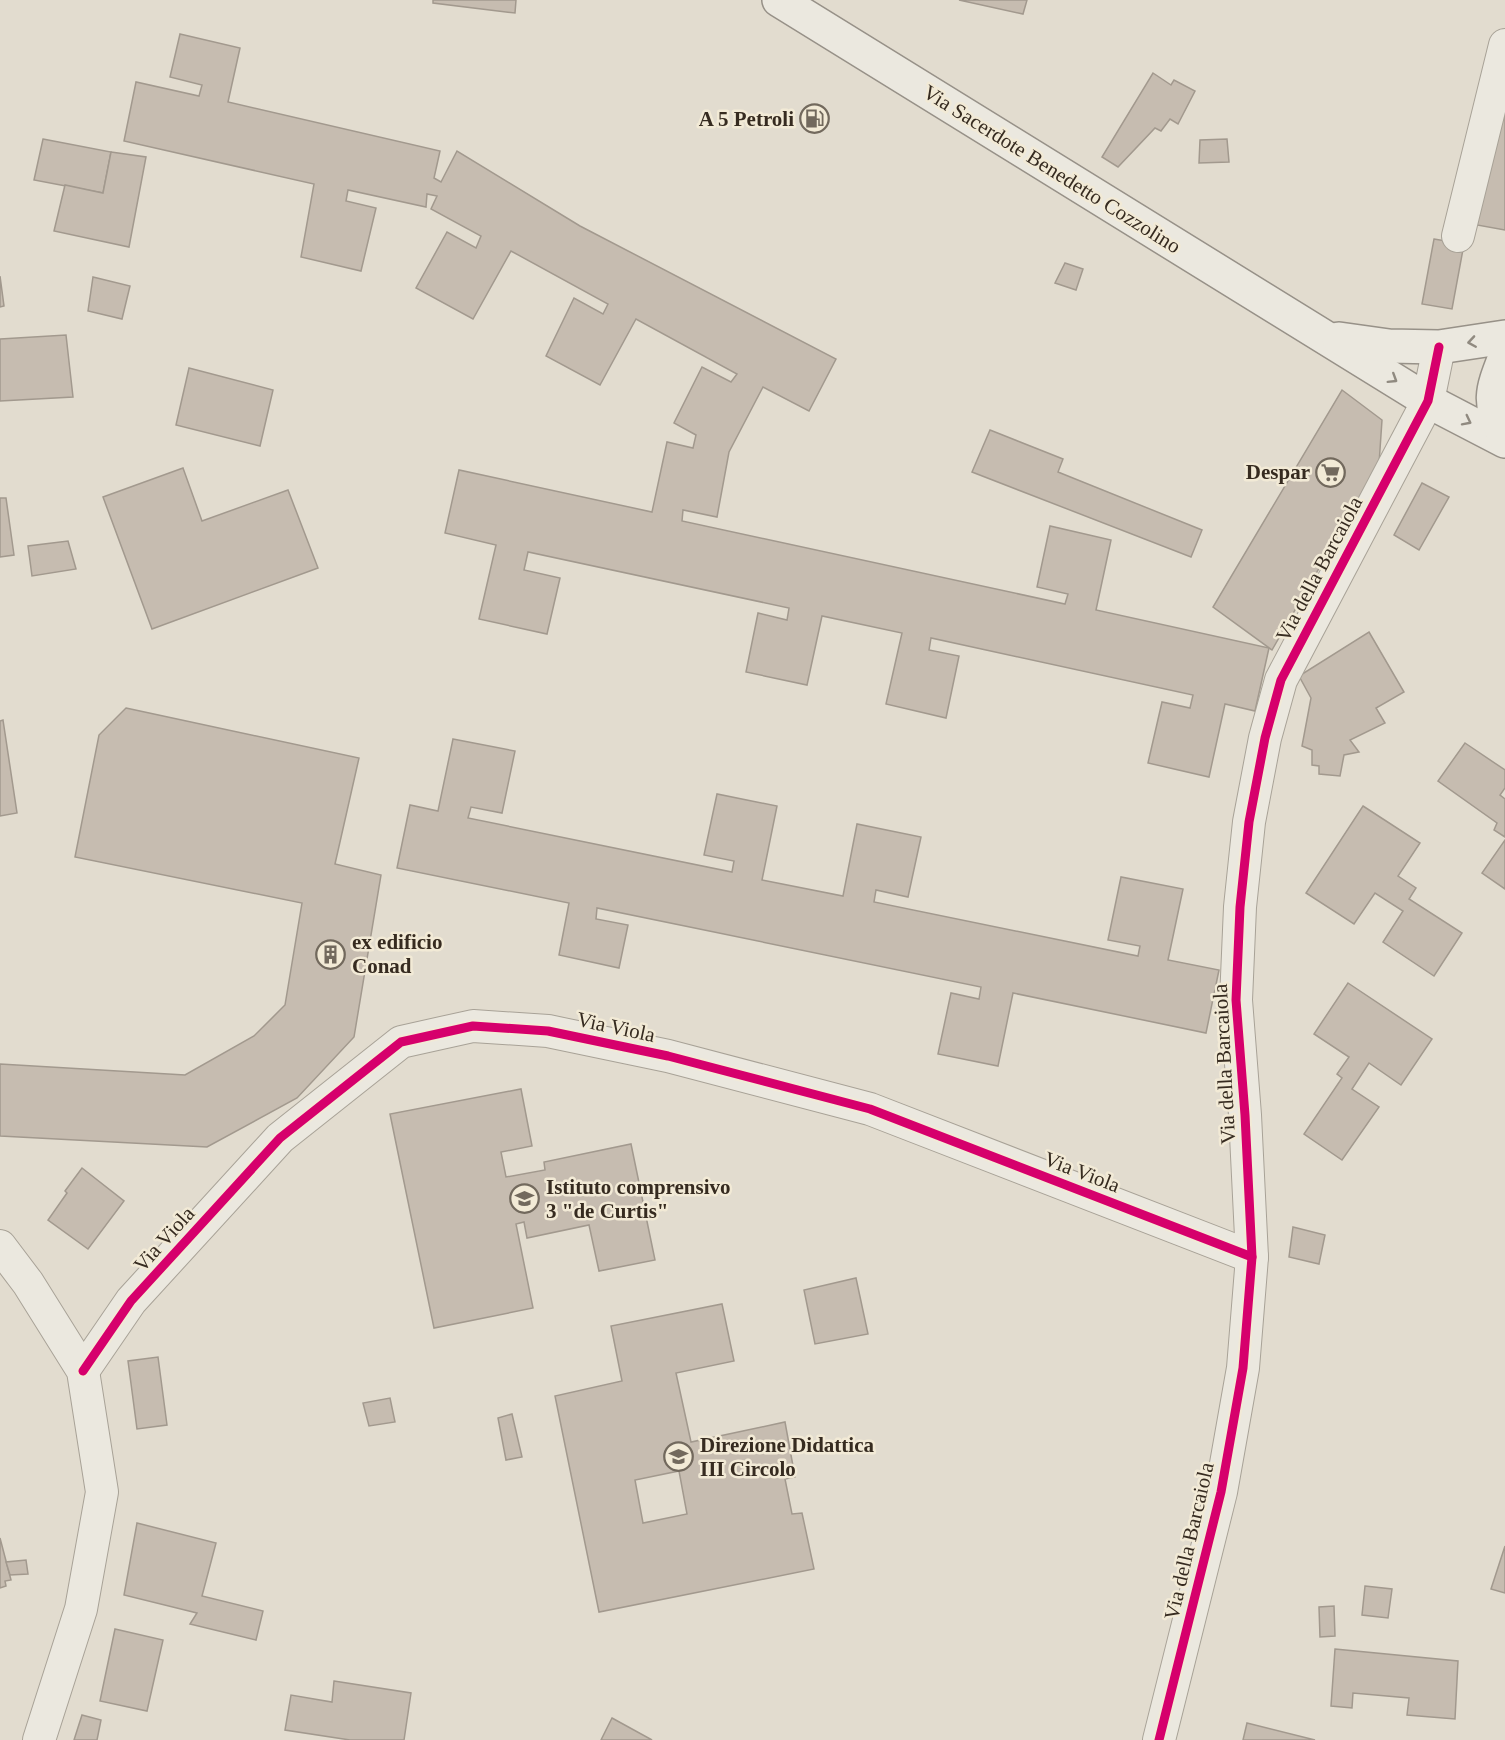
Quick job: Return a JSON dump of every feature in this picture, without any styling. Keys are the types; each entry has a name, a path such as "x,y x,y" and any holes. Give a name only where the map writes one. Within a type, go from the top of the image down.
{"main road":[{"name":"Via Sacerdote Benedetto Cozzolino","path":"779,0 1428,401 1505,439"},
{"name":"Via Sacerdote Benedetto Cozzolino","path":"1326,337 1389,346 1439,347 1505,337"},
{"path":"1505,357 1493,388 1494,415 1505,439"}],"street":[{"path":"1458,236 1505,45"},
{"name":"Via della Barcaiola","path":"1159,1740 1221,1492 1243,1368 1252,1257 1245,1115 1236,1000 1240,907 1248,833 1265,738 1281,680 1428,401 1439,347"},
{"name":"Via Viola","path":"83,1371 131,1301 280,1138 401,1042 473,1026 548,1031 668,1056 870,1109 1252,1257"},
{"path":"0,1246 28,1283 83,1371 102,1491 81,1609 39,1740"}],"building":[{"path":"433,0 516,0 515,13 433,3"},
{"path":"959,0 1027,0 1023,14"},
{"path":"180,34 240,48 228,102 440,151 434,178 441,182 457,151 580,226 836,359 809,411 763,387 729,452 717,517 683,510 682,521 1065,604 1068,594 1037,587 1050,526 1111,540 1096,610 1269,648 1255,711 1225,704 1209,777 1148,763 1162,702 1190,708 1193,695 931,638 929,650 959,656 946,718 886,704 902,633 822,616 807,685 746,672 758,613 787,620 789,608 528,552 524,570 560,578 547,634 479,619 496,545 445,533 459,470 652,512 667,442 693,448 696,435 674,423 702,367 731,382 737,374 636,319 600,385 546,356 574,298 603,314 608,304 511,251 473,319 416,288 447,232 476,248 481,236 431,209 437,196 427,194 426,207 348,190 346,201 376,208 361,271 301,257 314,184 124,141 136,82 199,96 202,85 170,77"},
{"path":"1153,73 1171,85 1174,80 1195,91 1178,124 1170,119 1161,131 1155,128 1118,167 1102,157"},
{"path":"1505,91 1505,230 1477,225"},
{"path":"43,139 111,152 103,193 34,180"},
{"path":"1227,139 1229,162 1199,163 1200,140"},
{"path":"111,152 146,157 129,247 54,231 65,185 103,193"},
{"path":"1434,239 1464,244 1452,309 1422,304"},
{"path":"1065,263 1083,269 1076,290 1055,283"},
{"path":"0,276 4,306 0,307"},
{"path":"93,277 130,286 122,319 88,311"},
{"path":"66,335 73,397 0,401 0,339"},
{"path":"189,368 273,390 260,446 176,425"},
{"path":"1342,390 1382,420 1379,464 1272,650 1213,607"},
{"path":"990,430 1063,459 1058,472 1202,530 1191,557 972,472"},
{"path":"183,468 202,521 288,490 318,568 152,629 103,497"},
{"path":"1422,483 1449,497 1419,550 1394,535"},
{"path":"0,498 6,498 14,555 0,557"},
{"path":"68,541 76,569 32,576 28,546"},
{"path":"1369,632 1404,692 1376,708 1385,723 1350,740 1359,752 1344,755 1340,776 1319,774 1319,766 1312,765 1312,750 1302,746 1311,698 1299,676"},
{"name":"ex edificio Conad","path":"126,708 359,758 335,864 381,875 354,1037 297,1098 207,1147 0,1136 0,1064 185,1075 254,1036 285,1005 302,903 75,857 99,735"},
{"path":"3,720 17,813 0,816 0,721"},
{"path":"453,739 515,751 502,813 471,807 468,818 732,872 734,861 704,855 717,794 777,806 762,880 843,896 857,824 921,837 908,897 876,890 874,902 1138,956 1140,946 1108,940 1121,877 1183,889 1168,960 1219,970 1206,1033 1013,993 998,1066 938,1054 951,993 979,999 981,987 597,908 596,919 628,925 619,968 559,955 569,903 397,868 410,805 438,811"},
{"path":"1465,743 1505,770 1505,788 1500,795 1505,799 1505,837 1494,830 1497,823 1438,781"},
{"path":"1363,806 1420,843 1398,876 1416,888 1409,899 1462,933 1434,976 1383,942 1403,911 1375,893 1354,924 1306,893"},
{"path":"1505,840 1505,889 1482,873"},
{"path":"1348,983 1432,1039 1401,1085 1369,1063 1352,1089 1379,1107 1342,1160 1304,1134 1342,1078 1337,1074 1349,1057 1314,1034"},
{"name":"Istituto comprensivo 3 \"de Curtis\"","path":"521,1089 532,1146 501,1152 506,1177 545,1170 544,1162 631,1144 655,1260 599,1271 589,1225 527,1238 524,1222 516,1224 533,1308 434,1328 390,1114"},
{"path":"82,1168 124,1201 88,1249 48,1220"},
{"path":"1293,1227 1325,1235 1319,1264 1289,1257"},
{"path":"856,1278 868,1334 815,1344 804,1290"},
{"name":"Direzione Didattica III Circolo","path":"722,1304 734,1361 676,1373 691,1442 785,1422 795,1477 785,1479 792,1514 802,1513 814,1569 599,1612 555,1396 622,1381 611,1326","holes":["679,1471 687,1514 643,1523 635,1480"]},
{"path":"158,1357 167,1425 137,1429 128,1361"},
{"path":"390,1398 395,1422 369,1426 363,1403"},
{"path":"512,1414 522,1457 506,1460 498,1418"},
{"path":"137,1523 216,1543 202,1596 263,1611 256,1640 190,1624 197,1613 124,1595"},
{"path":"0,1538 11,1580 5,1581 6,1586 0,1588"},
{"path":"1505,1546 1505,1593 1491,1589"},
{"path":"26,1560 28,1574 10,1575 6,1562"},
{"path":"1365,1586 1392,1589 1388,1618 1362,1615"},
{"path":"1334,1606 1335,1636 1320,1637 1319,1607"},
{"path":"115,1629 163,1640 147,1711 100,1701"},
{"path":"1335,1649 1458,1661 1455,1719 1407,1715 1409,1698 1353,1693 1352,1708 1331,1706"},
{"path":"334,1681 411,1693 404,1740 350,1740 285,1730 291,1695 332,1702"},
{"path":"82,1715 101,1720 97,1740 74,1740"},
{"path":"612,1718 652,1740 601,1740"},
{"path":"1247,1723 1315,1740 1243,1740"}],"cycle path":[{"path":"1159,1740 1221,1492 1243,1368 1252,1257 1245,1115 1236,1000 1240,907 1249,822 1265,738 1281,680 1428,401 1439,347"},
{"path":"83,1371 131,1301 280,1138 401,1042 473,1026 548,1031 668,1056 870,1109 1252,1257"}],"place":[{"name":"A 5 Petroli","path":"815,119"},
{"name":"Despar","path":"1331,472"},
{"name":"ex edificio Conad","path":"331,954"},
{"name":"Istituto comprensivo 3 \"de Curtis\"","path":"525,1199"},
{"name":"Direzione Didattica III Circolo","path":"679,1457"}]}
